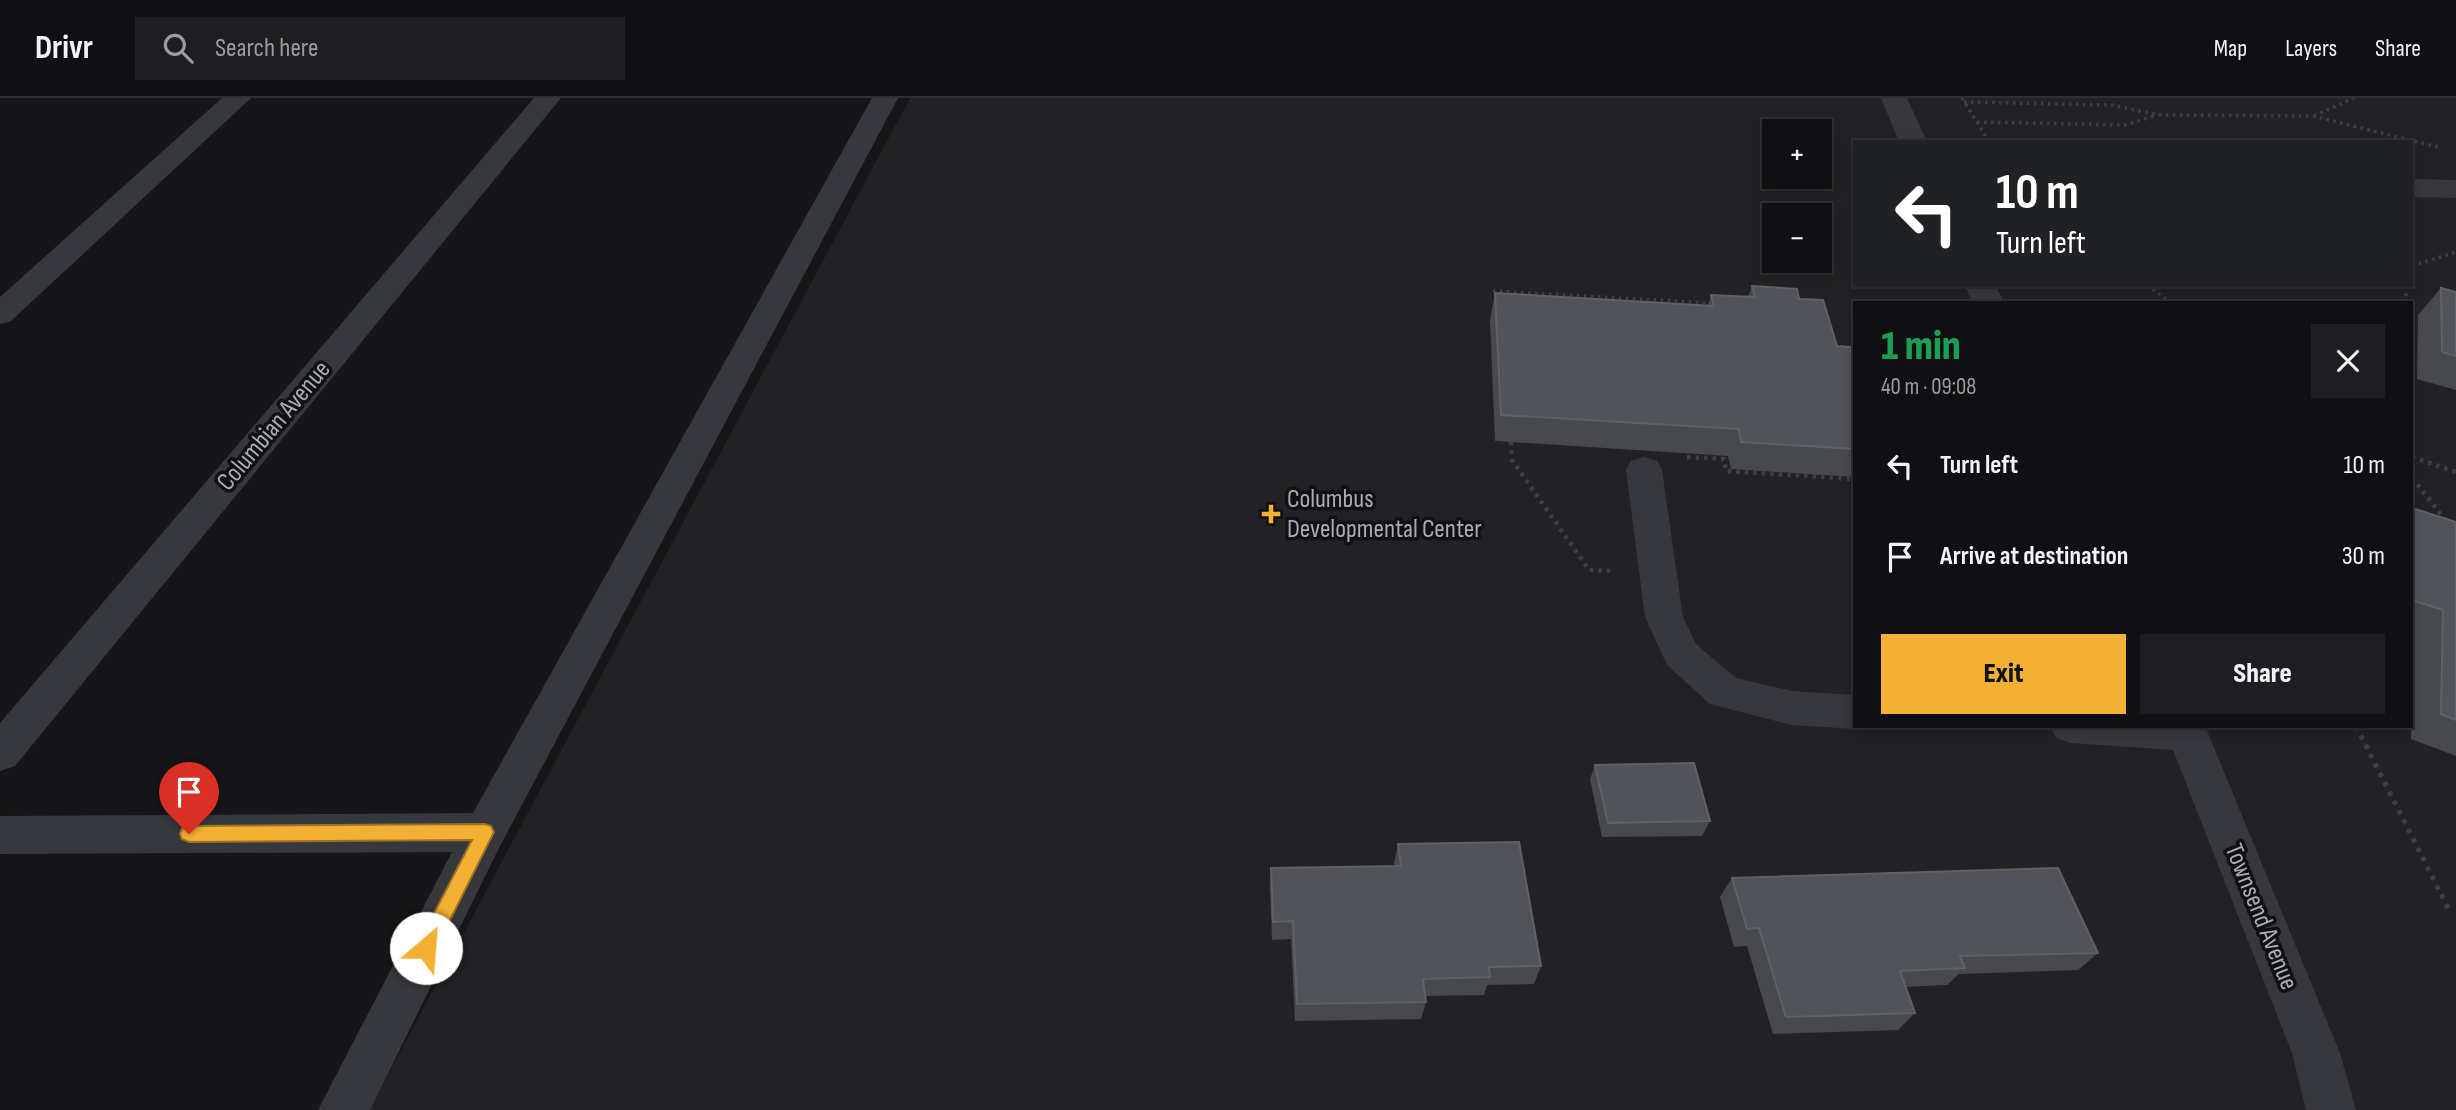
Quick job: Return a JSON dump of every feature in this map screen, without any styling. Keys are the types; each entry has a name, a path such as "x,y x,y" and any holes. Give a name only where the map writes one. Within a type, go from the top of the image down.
{"street":[{"path":"0,314 238,98"},
{"name":"Columbian Avenue","path":"0,753 548,98"},
{"path":"343,1110 485,832 885,98"},
{"path":"1894,98 1912,140"},
{"path":"2413,188 2456,188"},
{"path":"1645,473 1664,617 1681,654 1724,692 1792,708 1853,712"},
{"path":"2128,728 2186,730"},
{"name":"Townsend Avenue","path":"2186,730 2316,1053 2331,1110"},
{"path":"0,835 485,832"}],"path":[{"path":"2313,116 2354,98"},
{"path":"1963,100 2112,105 2158,115 2313,116 2410,140"},
{"path":"1963,100 1988,140"},
{"path":"1977,122 2125,124 2158,115"},
{"path":"2413,141 2447,149"},
{"path":"2413,266 2456,252"},
{"path":"2150,287 2168,301"},
{"path":"1493,291 1714,303"},
{"path":"1502,291 1503,301"},
{"path":"1511,442 1512,460 1590,570 1658,574"},
{"path":"1645,473 1687,480 1683,457 1724,459 1726,471 1853,479"},
{"path":"2413,457 2456,472"},
{"path":"2413,479 2449,524"},
{"path":"2357,728 2450,912"},
{"path":"2360,734 2362,728"}],"shaded area":[{"name":"Columbus Developmental Center","path":"910,98 2456,98 2456,1110 369,1110"}],"building":[{"path":"1752,286 1797,289 1799,299 1823,300 1837,346 1850,347 1853,358 1853,449 1741,442 1739,429 1501,415 1495,293 1714,306 1711,295 1755,297"},
{"path":"2441,288 2456,292 2456,356 2442,352"},
{"path":"2413,508 2456,522 2456,720 2441,714 2443,610 2413,600"},
{"path":"1694,763 1710,821 1608,823 1595,765"},
{"path":"1519,842 1541,966 1489,967 1490,977 1423,979 1426,1002 1297,1004 1293,921 1273,922 1271,868 1401,866 1398,844"},
{"path":"2058,868 2098,953 1960,956 1965,968 1900,971 1915,1013 1786,1017 1759,928 1747,929 1732,878"}],"place":[{"name":"Columbus Developmental Center","path":"1271,514"}],"route":[{"path":"189,834 485,832 426,948"}]}
